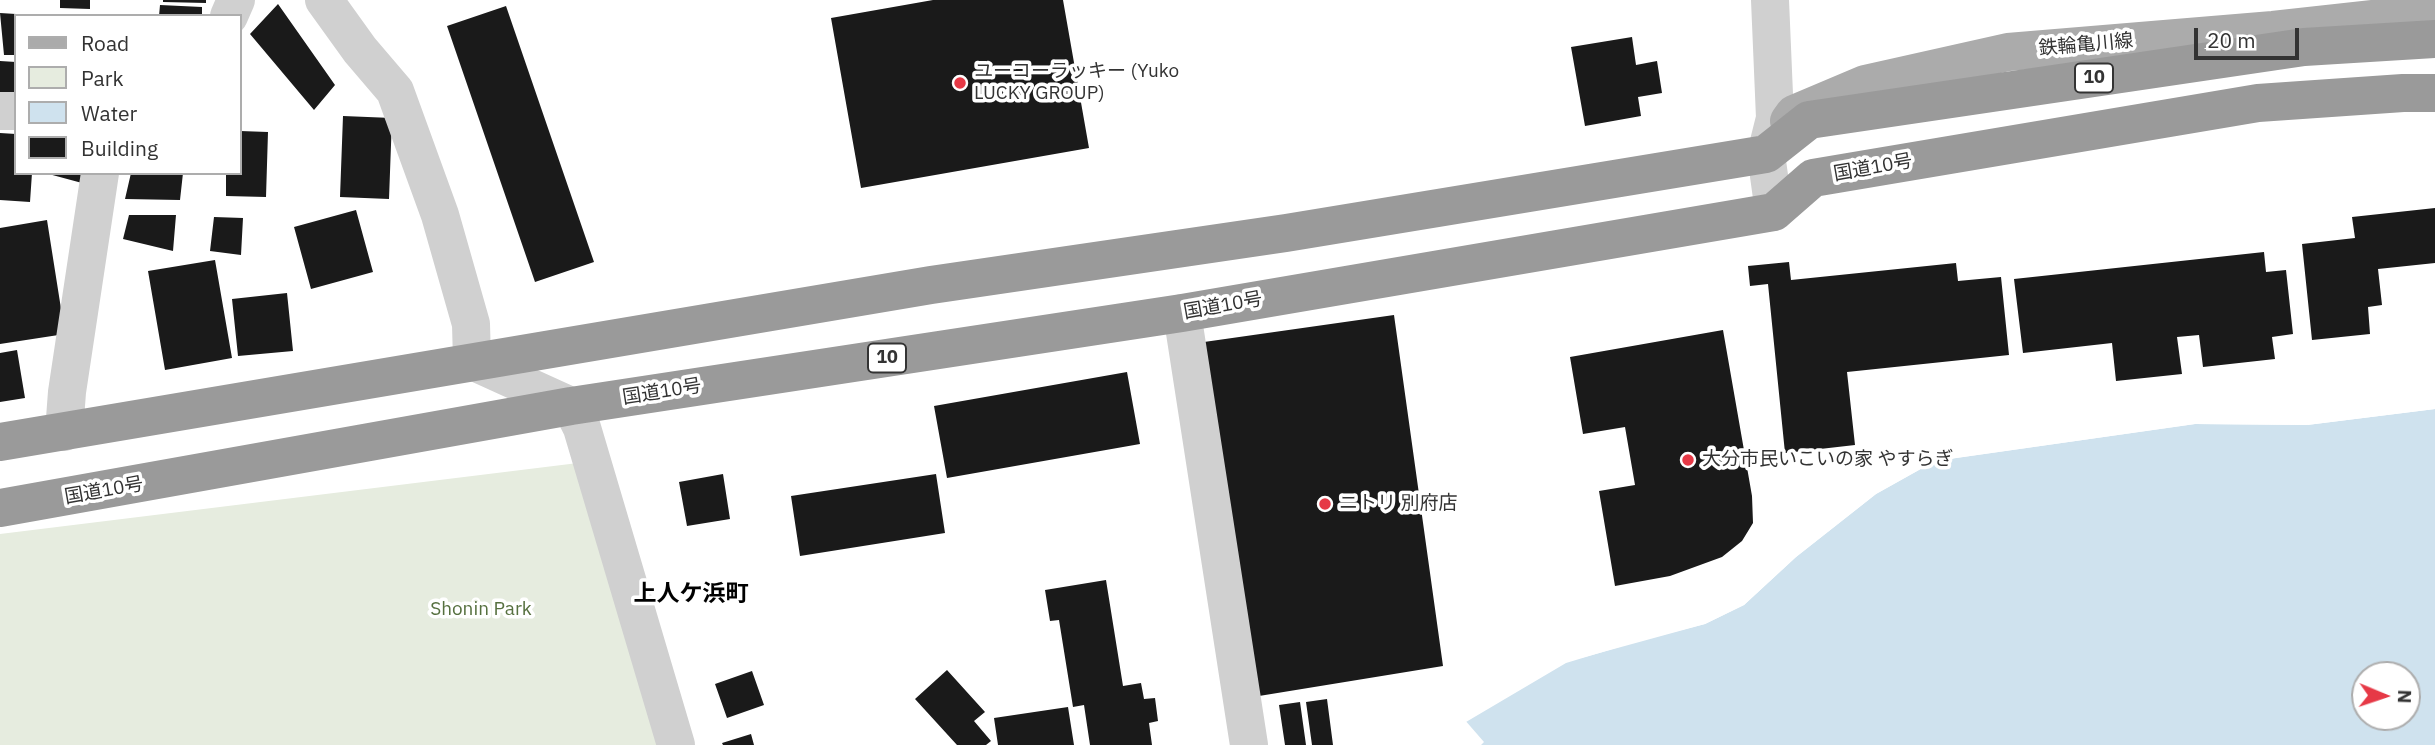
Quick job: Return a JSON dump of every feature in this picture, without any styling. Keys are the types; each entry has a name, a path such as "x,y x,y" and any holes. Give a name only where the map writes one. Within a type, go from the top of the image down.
{"highway":[{"name":"10","path":"0,442 930,285 1286,233 1766,154 1809,120 2304,47 2435,39"},
{"name":"国道10号","path":"0,509 570,406 1182,313 1774,212 1814,178 2258,103 2435,93"}],"main road":[{"name":"鉄輪亀川線","path":"1766,154 1794,114 1865,84 2008,52 2273,30 2435,12"}],"street":[{"path":"324,0 359,50 395,91 440,215 471,324 472,361 570,406 582,428 676,745"},
{"path":"1770,0 1775,118 1766,154 1774,212"},
{"path":"64,432 67,392 100,175"},
{"path":"1182,313 1250,745"}],"green space":[{"name":"Shonin Park","path":"578,463 664,745 0,745 0,534"}],"water":[{"path":"2435,409 2435,745 1427,745 1566,663 1705,624 1744,605 1796,557 1876,494 1935,461 2195,424 2307,425"}],"pier":[{"path":"2435,406 2435,409 2307,425 2195,424 1935,461 1876,494 1796,557 1744,605 1705,624 1581,658 1580,654 1704,621 1742,602 1794,554 1874,492 1934,457 2195,420 2307,422"},
{"path":"1464,719 1484,742 1481,745 1423,745"}],"building":[{"path":"60,0 90,0 90,9 60,8"},
{"path":"206,0 206,3 163,2"},
{"name":"ユーコーラッキー (Yuko LUCKY GROUP)","path":"933,0 1063,0 1089,148 861,188 831,18"},
{"path":"278,4 335,85 314,110 250,34"},
{"path":"160,5 202,7 202,14 159,14"},
{"path":"506,6 594,262 535,282 447,26"},
{"path":"0,13 16,14 14,55 4,55"},
{"path":"1632,37 1636,65 1657,61 1662,93 1638,97 1641,116 1585,126 1571,47"},
{"path":"0,61 14,62 14,93 0,93"},
{"path":"343,116 392,118 389,199 340,197"},
{"path":"242,131 268,132 266,197 226,196 226,175 242,175"},
{"path":"0,133 14,134 14,175 32,175 30,202 0,200"},
{"path":"52,175 84,175 82,183"},
{"path":"131,175 183,175 180,200 125,199"},
{"path":"2435,208 2435,263 2378,269 2382,305 2368,307 2370,334 2312,340 2302,244 2355,238 2352,217"},
{"path":"356,210 373,272 311,289 294,227"},
{"path":"129,215 176,215 173,251 123,239"},
{"path":"214,217 243,218 241,255 210,251"},
{"path":"47,220 65,334 0,344 0,228"},
{"path":"2264,252 2266,272 2286,270 2293,334 2272,337 2275,359 2203,367 2199,335 2177,337 2182,374 2116,381 2112,343 2023,353 2014,279"},
{"path":"215,260 232,358 165,370 148,271"},
{"path":"1789,262 1791,280 1956,263 1958,281 2001,277 2009,355 1847,372 1855,445 1785,453 1768,284 1750,286 1748,266"},
{"path":"287,293 293,351 238,356 232,299"},
{"name":"ニトリ 別府店","path":"1394,315 1443,666 1259,696 1204,342"},
{"name":"大分市民いこいの家 やすらぎ","path":"1723,330 1752,496 1753,523 1742,541 1722,557 1670,576 1615,586 1599,491 1635,485 1625,427 1583,434 1570,357"},
{"path":"17,350 25,398 0,402 0,353"},
{"path":"1127,372 1140,444 947,478 934,406"},
{"path":"723,474 730,519 687,526 679,482"},
{"path":"936,474 945,533 800,556 791,496"},
{"path":"1106,580 1123,686 1141,683 1144,699 1155,698 1158,721 1149,723 1152,745 1090,745 1084,705 1073,707 1059,620 1050,621 1045,590"},
{"path":"947,670 985,712 974,721 991,741 986,745 957,745 915,699"},
{"path":"752,671 764,705 727,718 715,684"},
{"path":"1327,699 1333,745 1312,745 1306,702"},
{"path":"1300,702 1306,745 1285,745 1279,705"},
{"path":"1068,707 1074,745 998,745 994,718"},
{"path":"751,734 754,745 722,743"}],"place":[{"name":"ユーコーラッキー (Yuko LUCKY GROUP)","path":"960,83"},
{"name":"大分市民いこいの家 やすらぎ","path":"1688,460"},
{"name":"ニトリ 別府店","path":"1325,504"}],"district":[{"name":"上人ケ浜町","path":"691,594"}]}
